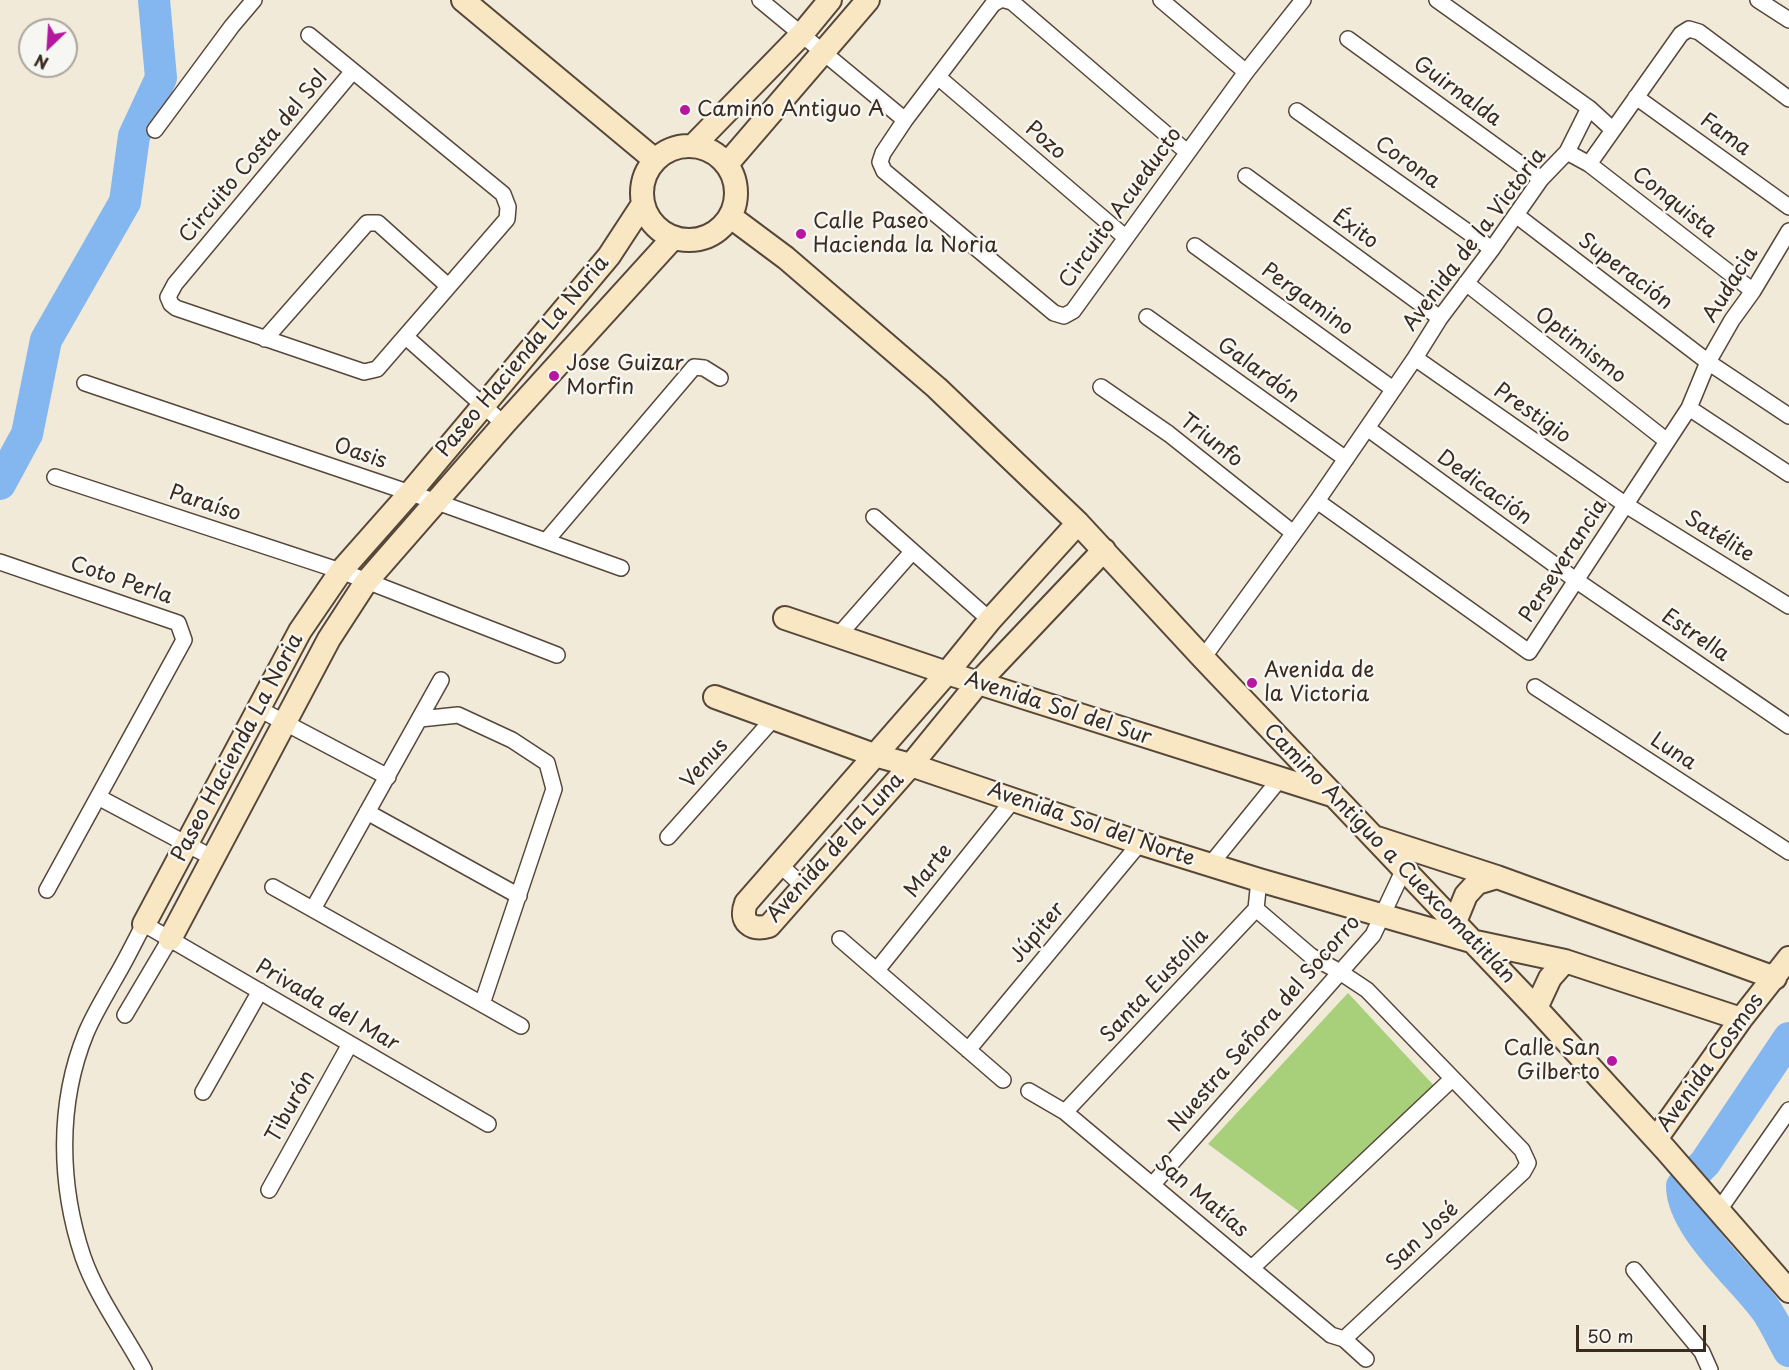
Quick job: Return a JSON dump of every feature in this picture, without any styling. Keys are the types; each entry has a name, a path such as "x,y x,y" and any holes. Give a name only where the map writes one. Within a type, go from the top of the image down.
{"street":[{"path":"155,130 254,0"},
{"path":"463,0 655,160"},
{"path":"760,0 905,120 993,4 1000,0"},
{"path":"694,146 802,34 830,0"},
{"path":"727,164 868,0"},
{"path":"1005,0 1012,2 1187,152"},
{"path":"1161,0 1246,72"},
{"name":"Circuito Acueducto","path":"905,120 883,153 880,162 884,171 1054,313 1064,316 1073,311 1246,72 1304,0"},
{"path":"1437,0 1589,108 1612,129"},
{"path":"1758,0 1789,20"},
{"path":"1589,164 1681,34 1689,29 1699,32 1789,99"},
{"path":"309,35 353,71"},
{"name":"Guirnalda","path":"1348,39 1541,179"},
{"name":"Circuito Costa del Sol","path":"353,71 503,194 508,207 507,219 406,337 377,369 364,372 176,308 168,297 175,284 353,71"},
{"name":"Pozo","path":"938,77 1125,237"},
{"name":"Fama","path":"1636,97 1789,207"},
{"name":"Avenida de la Victoria","path":"1203,658 1292,532 1317,501 1440,318 1541,179 1567,152 1589,108"},
{"name":"Corona","path":"1297,111 1492,249"},
{"path":"679,146 694,146 706,148 727,164 736,181 737,200 731,217 721,230 706,238 689,241 673,238 659,230 649,218 643,204 643,180 655,160 666,152 679,146"},
{"name":"Conquista","path":"1567,152 1589,164 1753,291"},
{"name":"Éxito","path":"1246,176 1440,318"},
{"name":"Paseo Hacienda La Noria","path":"144,1370 105,1305 84,1258 70,1210 64,1164 64,1125 73,1074 85,1035 98,1005 113,982 300,630 341,571 410,493 609,256 643,204"},
{"name":"Superación","path":"1516,215 1708,362 1789,416"},
{"name":"Camino Antiguo a Cuexcomatitlán","path":"731,217 786,258 937,388 1078,523 1203,658 1536,1008 1660,1144 1789,1291"},
{"path":"265,339 367,223 378,224 448,286"},
{"name":"Audacia","path":"1708,362 1789,231"},
{"name":"Paseo Hacienda La Noria","path":"126,1015 170,939 329,639 366,582 504,424 673,238"},
{"name":"Pergamino","path":"1196,246 1393,389"},
{"name":"Optimismo","path":"1466,283 1667,441"},
{"name":"Galardón","path":"1147,317 1346,459"},
{"path":"406,337 504,424"},
{"name":"Prestigio","path":"1415,358 1626,505"},
{"name":"Perseverancia","path":"1317,501 1529,652 1689,408 1708,362"},
{"path":"546,541 694,367 704,368 720,378"},
{"name":"Oasis","path":"85,383 410,493 621,568"},
{"name":"Triunfo","path":"1101,387 1169,434 1292,532"},
{"path":"1689,408 1789,474"},
{"name":"Dedicación","path":"1367,428 1577,581"},
{"name":"Paraíso","path":"55,477 341,571 366,582"},
{"name":"Satélite","path":"1626,505 1789,606"},
{"path":"874,517 990,620"},
{"name":"Avenida de la Luna","path":"1078,523 990,620 947,673 746,903 742,912 745,920 760,928 769,926 911,765 978,683 1104,550"},
{"path":"838,636 912,552"},
{"name":"Coto Perla","path":"0,562 178,623 184,640 47,890"},
{"name":"Estrella","path":"1577,581 1789,726"},
{"path":"366,582 557,655"},
{"name":"Avenida Sol del Sur","path":"785,618 947,673 1279,780 1333,795"},
{"path":"313,909 441,680"},
{"name":"Luna","path":"1534,687 1789,852"},
{"name":"Avenida Sol del Norte","path":"715,698 874,755 911,765 1210,865 1472,941 1565,961 1740,1019"},
{"path":"259,709 388,777"},
{"path":"420,719 458,715 512,740 547,763 554,789 482,1004"},
{"name":"Venus","path":"668,837 774,718"},
{"path":"1210,865 1279,780"},
{"path":"98,797 213,858"},
{"name":"Marte","path":"877,970 1014,799"},
{"path":"368,812 519,896"},
{"path":"1374,837 1497,877 1774,978"},
{"name":"Júpiter","path":"968,1050 1140,843"},
{"path":"779,864 804,887"},
{"name":"Nuestra Señora del Socorro","path":"1152,1184 1373,935 1404,869"},
{"path":"1455,922 1466,895 1477,883 1497,877"},
{"path":"1253,1267 1452,1079 1367,990 1311,956 1256,909 1259,880"},
{"path":"273,886 521,1026"},
{"name":"Santa Eustolia","path":"1065,1112 1256,909"},
{"name":"Privada del Mar","path":"144,924 488,1124"},
{"path":"840,939 1003,1080"},
{"name":"Avenida Cosmos","path":"1660,1144 1740,1019 1789,958"},
{"path":"1536,1008 1550,978 1565,961"},
{"path":"203,1092 260,991"},
{"name":"Tiburón","path":"269,1190 350,1044"},
{"name":"San José","path":"1344,1339 1523,1172 1528,1162 1522,1150 1452,1079"},
{"name":"San Matías","path":"1029,1091 1065,1112 1253,1267 1331,1335 1344,1339 1366,1359"},
{"path":"1719,1210 1789,1110"},
{"path":"1634,1270 1702,1352 1710,1370"}],"green space":[{"path":"1348,993 1438,1090 1300,1212 1208,1144"}],"waterway":[{"path":"0,484 27,434 46,340 125,202 134,136 161,78 154,0"},
{"path":"1789,1038 1705,1163 1682,1186 1685,1202 1702,1235 1766,1310 1789,1351"}],"place":[{"name":"Camino Antiguo A","path":"685,110"},
{"name":"Calle Paseo Hacienda la Noria","path":"801,234"},
{"name":"Jose Guizar Morfin","path":"554,376"},
{"name":"Avenida de la Victoria","path":"1252,683"},
{"name":"Calle San Gilberto","path":"1612,1061"}]}
